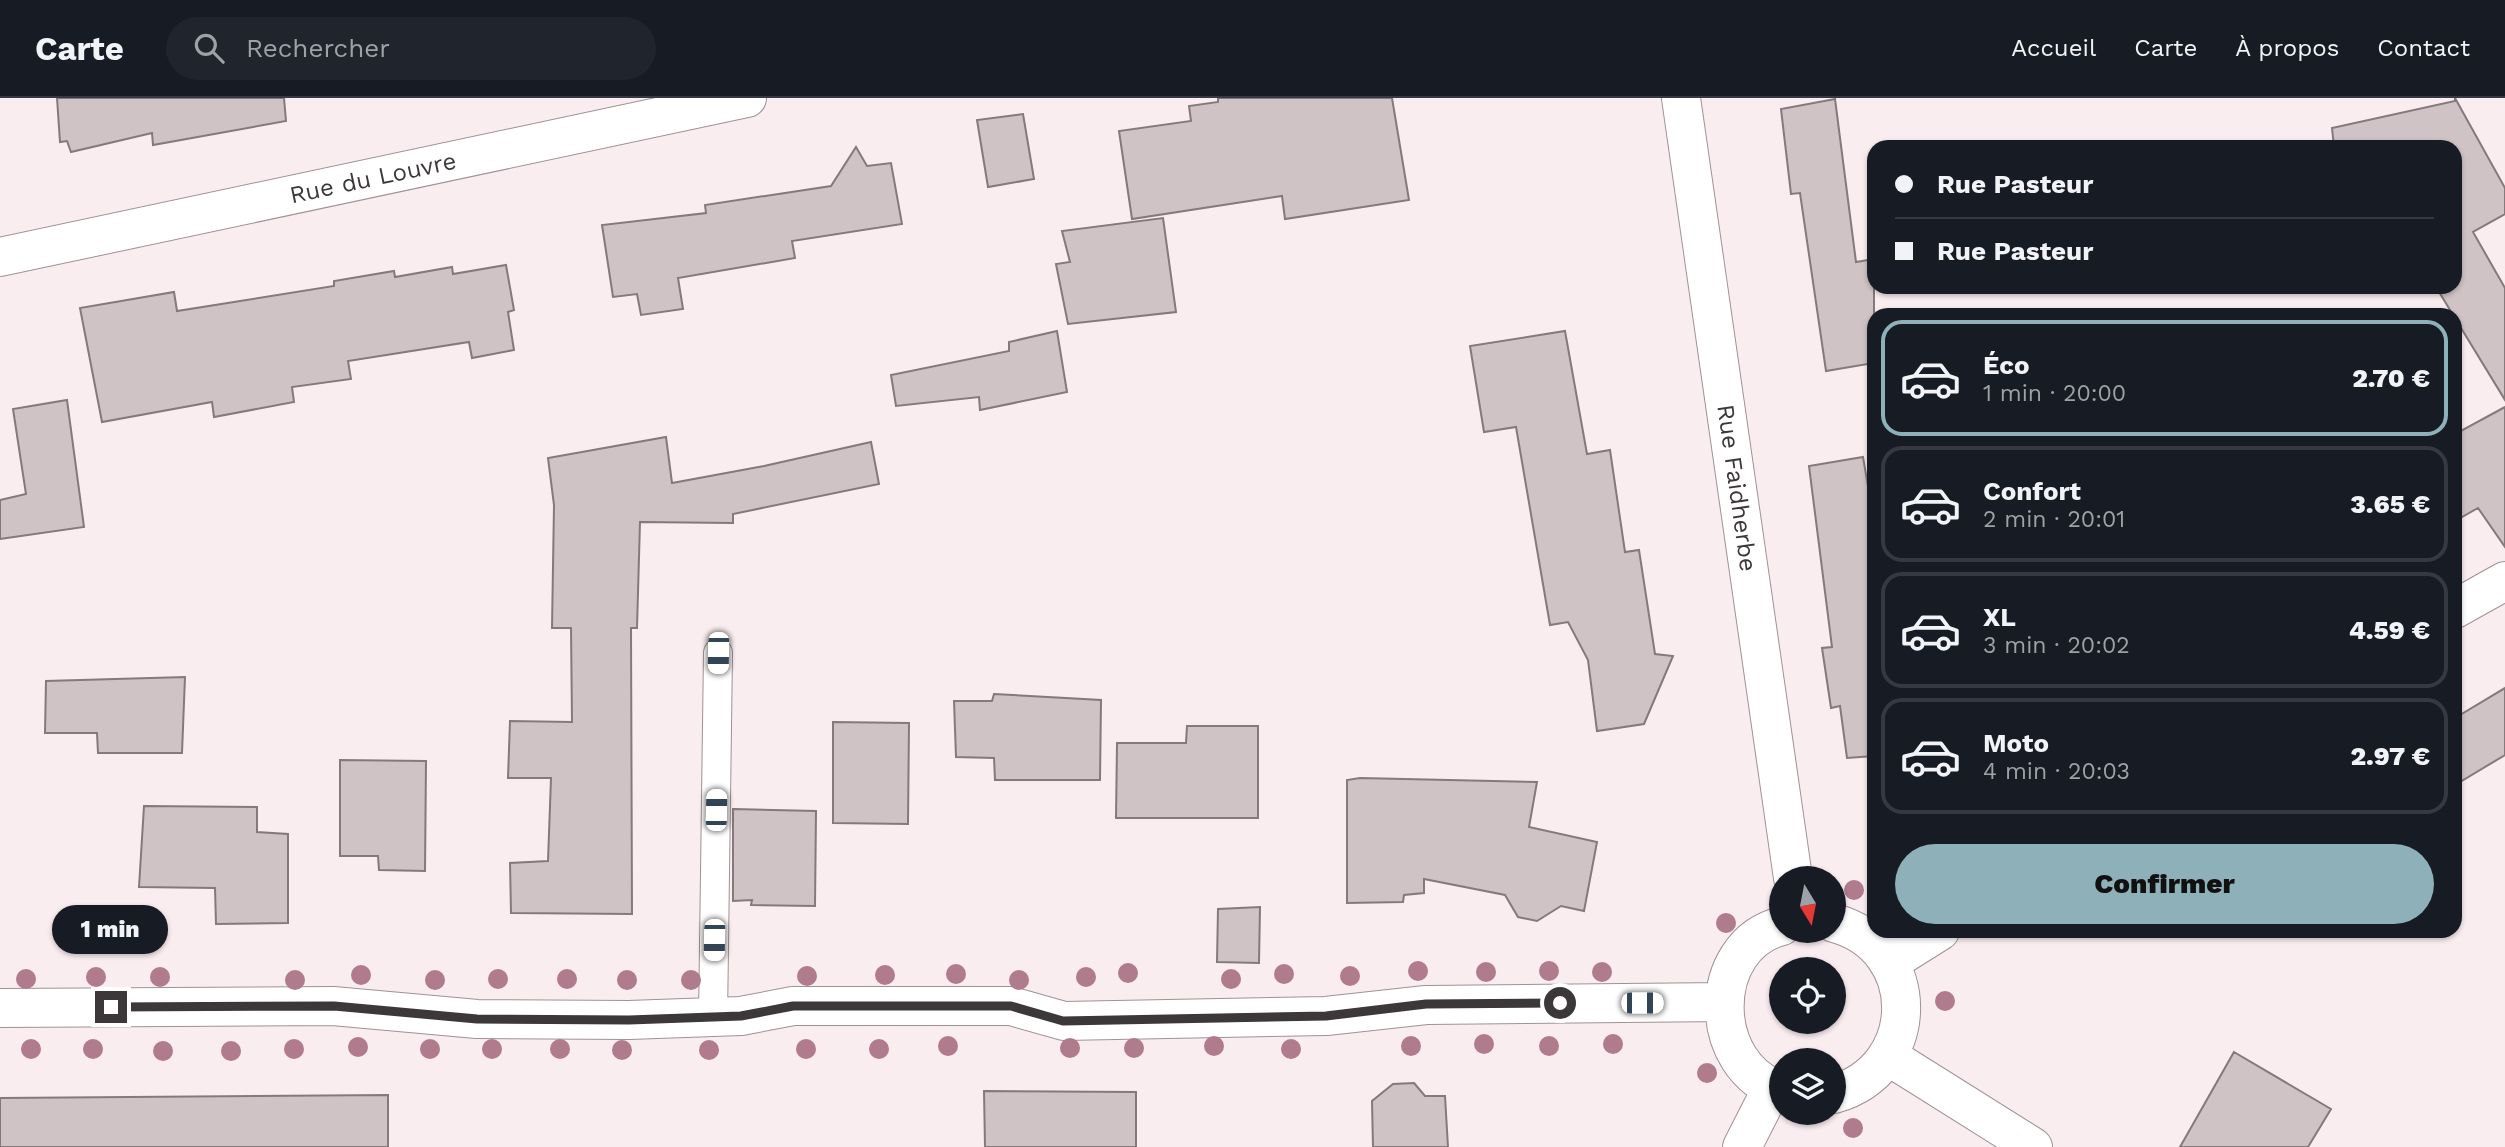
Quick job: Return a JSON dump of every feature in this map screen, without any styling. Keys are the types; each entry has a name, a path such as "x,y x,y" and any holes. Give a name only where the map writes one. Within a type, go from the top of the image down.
{"street":[{"name":"Rue du Louvre","path":"0,257 747,98"},
{"name":"Rue Faidherbe","path":"1681,98 1791,866"},
{"path":"2462,606 2505,581"},
{"path":"1846,927 1872,943 1889,963 1899,985 1902,1010 1898,1034 1888,1056 1871,1076 1846,1091"},
{"path":"1769,933 1756,940 1739,958 1728,979 1723,1002 1725,1028 1734,1052 1750,1073 1769,1085"},
{"path":"1889,963 1929,938"},
{"path":"0,1008 334,1006 477,1019 713,1018 793,1006 1011,1006 1063,1021 1326,1016 1426,1004 1723,1002"},
{"path":"1888,1056 2033,1147"},
{"path":"1742,1147 1769,1103"}],"lane":[{"path":"713,1018 718,653"}],"building":[{"path":"57,98 284,98 286,121 153,145 152,133 71,152 67,141 60,142"},
{"path":"1218,98 1392,98 1409,200 1285,219 1282,196 1132,219 1119,131 1191,121 1189,106 1218,102"},
{"path":"2455,98 2505,188 2505,214 2473,232 2505,288 2505,400 2462,330 2462,308 2449,308 2440,294 2462,294 2462,140 2333,140 2332,128 2455,101"},
{"path":"1835,99 1856,262 1867,260 1867,294 1874,294 1874,308 1867,308 1867,364 1826,371 1800,193 1791,194 1781,109"},
{"path":"1023,114 1034,179 988,187 977,120"},
{"path":"856,147 867,166 891,163 902,224 792,241 795,258 678,278 683,309 641,315 637,294 613,297 602,225 706,213 705,205 831,186"},
{"path":"1163,218 1176,312 1068,324 1056,264 1070,262 1062,231"},
{"path":"506,265 514,310 508,312 514,350 472,358 469,342 348,361 351,379 292,387 294,402 214,417 212,402 102,422 80,308 174,292 177,311 334,286 334,281 394,271 395,277 452,267 453,274"},
{"path":"1057,331 1067,392 980,410 979,397 896,406 891,375 1009,351 1009,342"},
{"path":"1565,331 1587,454 1610,450 1625,552 1639,550 1655,654 1673,656 1644,724 1597,731 1588,660 1568,622 1550,625 1516,427 1484,432 1470,346"},
{"path":"67,400 84,527 0,539 0,500 26,494 13,409"},
{"path":"2505,407 2505,547 2478,508 2462,517 2462,430"},
{"path":"666,437 672,483 871,442 879,484 733,514 733,523 640,522 637,628 631,628 632,914 511,913 510,863 548,861 551,778 508,778 510,721 572,722 571,628 552,628 554,505 548,458"},
{"path":"1863,457 1867,480 1867,757 1847,758 1840,706 1831,708 1822,648 1832,647 1809,466"},
{"path":"185,677 182,753 98,753 97,733 45,733 46,681"},
{"path":"2505,688 2505,755 2462,781 2462,714"},
{"path":"994,694 1101,700 1100,780 995,780 994,758 956,757 954,701 992,701"},
{"path":"833,722 909,723 908,824 833,823"},
{"path":"1187,726 1258,726 1258,818 1116,818 1117,743 1186,743"},
{"path":"340,760 426,761 425,871 379,870 378,856 340,856"},
{"path":"1360,778 1537,782 1529,827 1597,842 1584,911 1561,906 1537,921 1518,917 1505,895 1424,879 1424,893 1404,895 1403,902 1347,903 1347,780"},
{"path":"144,806 257,807 257,832 288,834 288,923 216,924 215,888 139,887"},
{"path":"733,809 816,811 815,906 751,905 752,900 733,901"},
{"path":"1260,907 1259,963 1217,962 1218,909"},
{"path":"2234,1052 2331,1109 2308,1147 2180,1147"},
{"path":"1414,1083 1425,1096 1445,1096 1448,1147 1373,1147 1372,1101 1393,1084"},
{"path":"984,1091 1136,1092 1136,1147 985,1147"},
{"path":"388,1095 388,1147 0,1147 0,1098"}],"route":[{"path":"111,1007 334,1006 477,1019 629,1020 741,1016 793,1006 1011,1006 1063,1021 1326,1016 1426,1004 1560,1003"}]}
